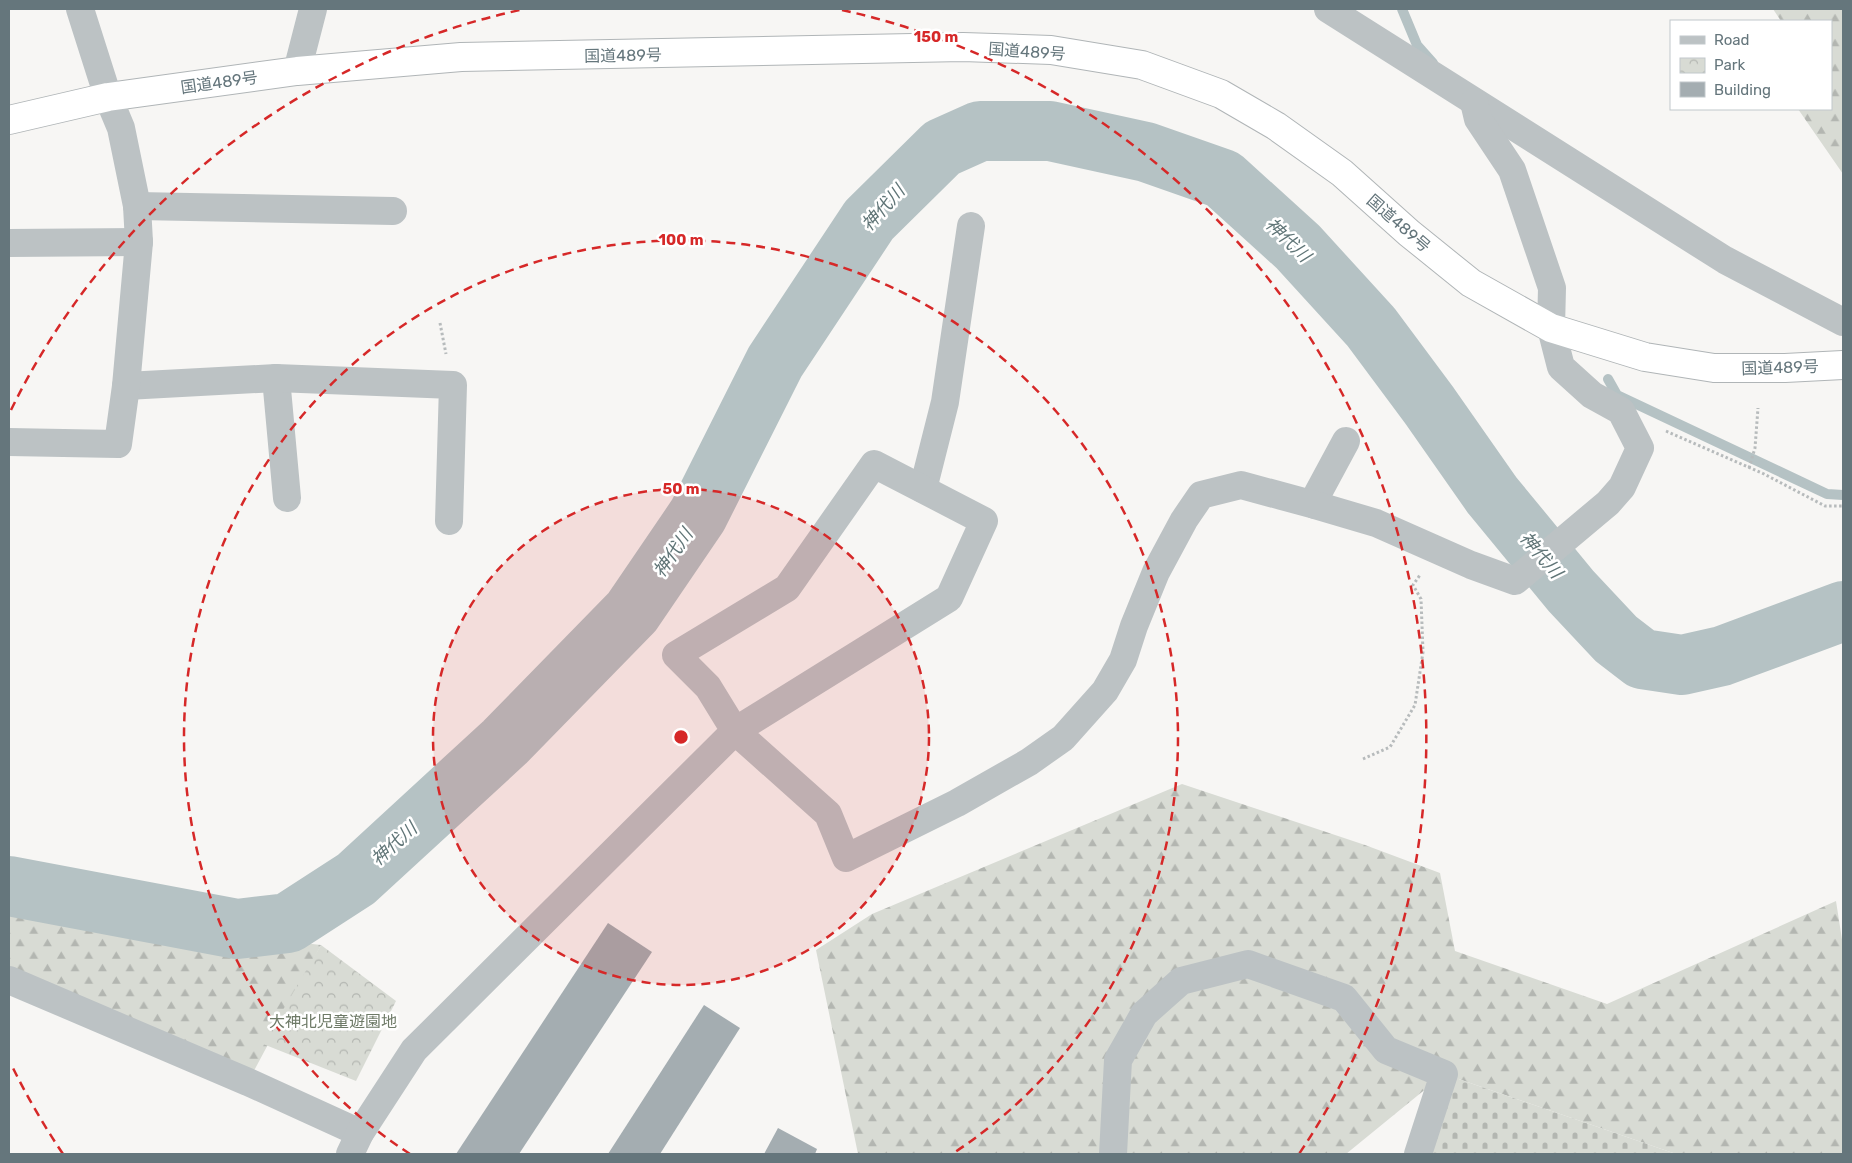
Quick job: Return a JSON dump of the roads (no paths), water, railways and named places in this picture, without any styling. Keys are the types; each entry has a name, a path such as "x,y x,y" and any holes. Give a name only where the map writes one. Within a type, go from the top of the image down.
{"highway":[{"name":"国道489号","path":"9,120 108,97 297,71 461,57 963,47 1052,50 1142,64 1221,94 1276,126 1342,173 1409,233 1471,283 1551,328 1645,357 1714,368 1785,368 1843,364"}],"street":[{"path":"9,442 118,444 126,386 139,242 137,206 120,128 80,9"},
{"path":"297,71 313,9"},
{"path":"1328,9 1725,260 1843,322"},
{"path":"9,980 239,1078 355,1144 414,1050 734,730 949,598 984,521 874,464 787,588 676,655 708,687 734,730 828,814 846,858 957,803 1029,762 1063,738 1105,691 1123,660 1134,626 1156,572 1184,520 1201,496 1241,485 1315,505 1376,523 1471,565 1515,581 1608,503 1622,487 1640,448 1621,411 1592,395 1561,367 1551,328 1552,288 1512,170 1478,119 1474,102"},
{"path":"137,206 393,211"},
{"path":"923,489 945,402 971,226"},
{"path":"9,243 139,242"},
{"path":"126,386 276,378 453,385 449,521"},
{"path":"276,378 287,498"},
{"path":"1315,505 1318,493 1346,441"},
{"path":"1113,1154 1118,1060 1144,1014 1181,981 1248,964 1344,998 1386,1050 1444,1074 1418,1154"}],"waterway":[{"path":"1402,9 1417,45 1433,63"},
{"name":"神代川","path":"9,886 237,929 288,923 356,879 505,742 632,612 698,515 775,362 869,220 942,148 980,131 1050,131 1146,152 1223,179 1298,247 1371,327 1492,495 1571,591 1616,639 1642,659 1682,665 1722,656 1843,611"},
{"path":"1608,379 1617,395 1827,494 1843,495"}],"park label":[{"name":"大神北児童遊園地","path":"333,1021"}]}
